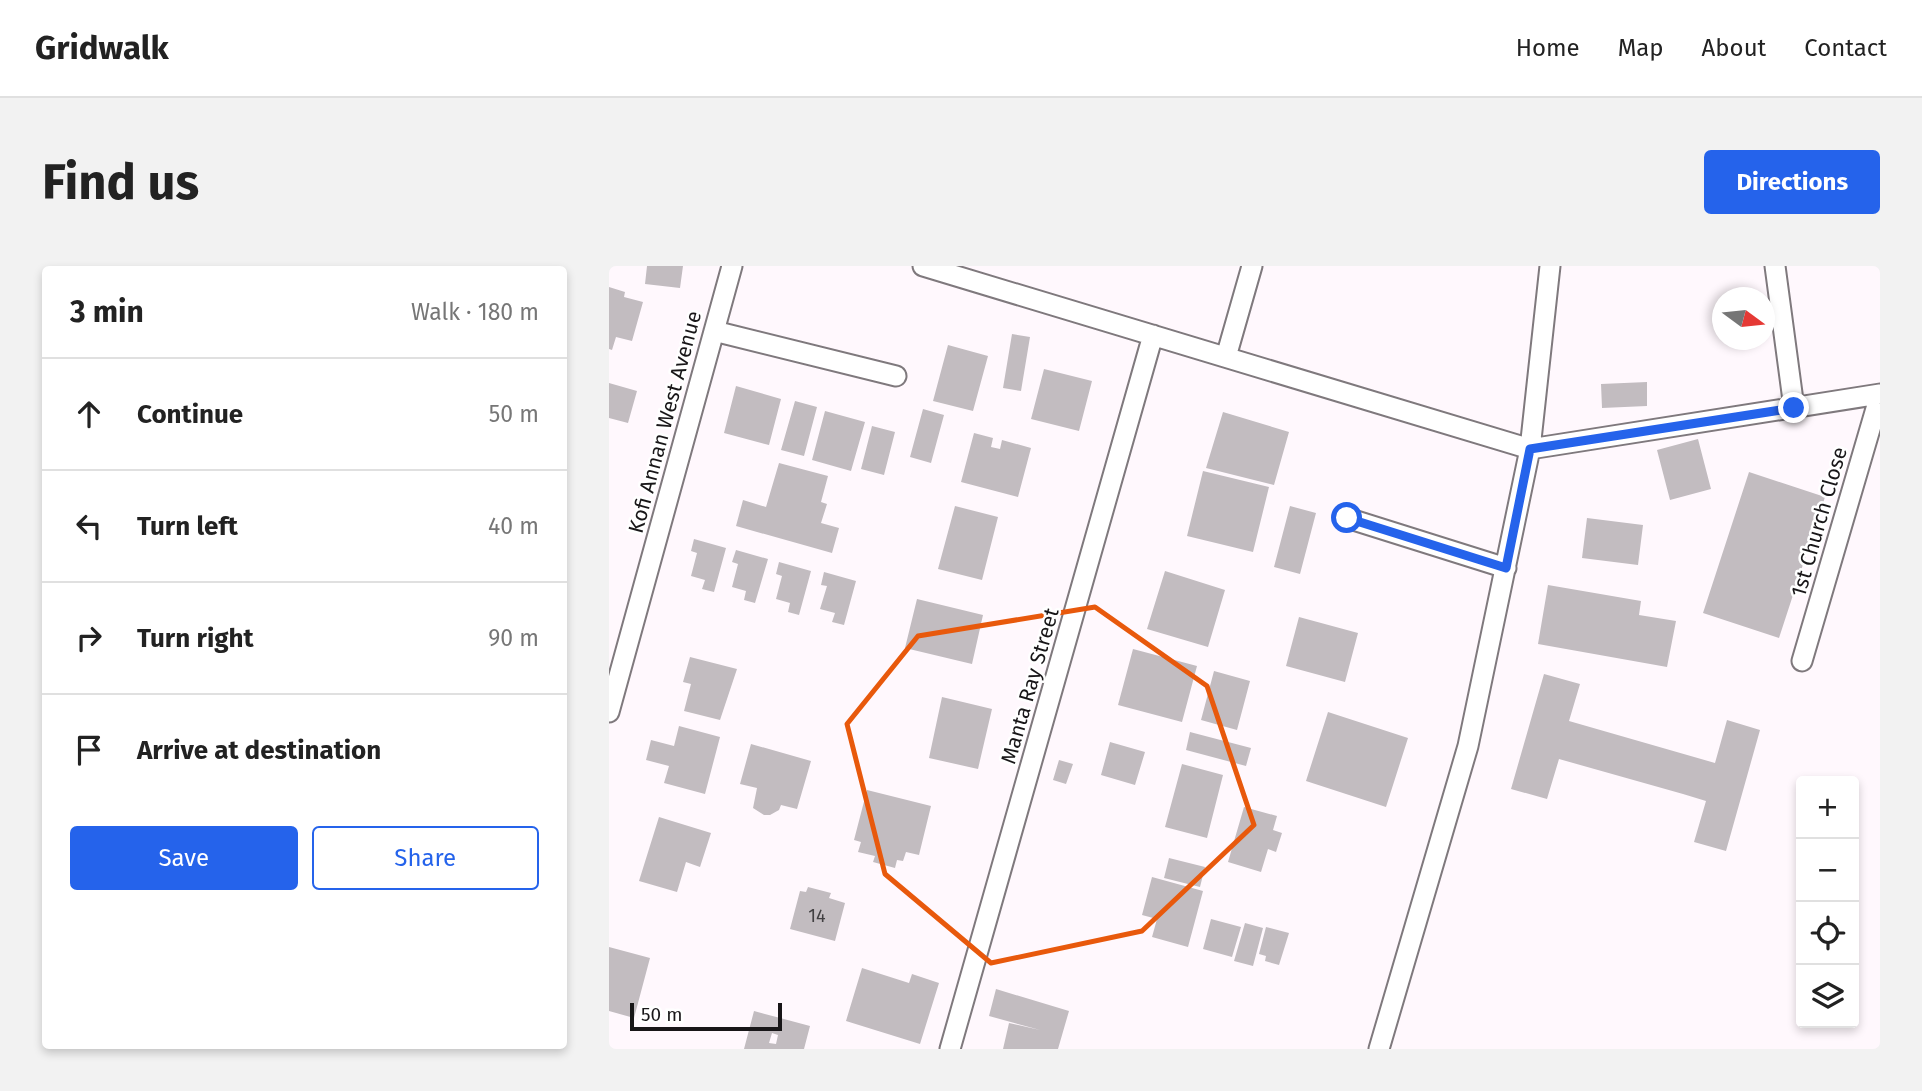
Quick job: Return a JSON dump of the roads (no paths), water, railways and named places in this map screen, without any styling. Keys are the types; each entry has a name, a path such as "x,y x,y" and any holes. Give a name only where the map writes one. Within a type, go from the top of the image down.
{"street":[{"name":"Kofi Annan West Avenue","path":"609,712 732,266"},
{"path":"923,266 1530,449 1880,395"},
{"path":"1226,357 1252,266"},
{"path":"1379,1049 1468,746 1530,449 1550,266"},
{"path":"1775,266 1794,408"},
{"path":"714,331 897,376"},
{"name":"Manta Ray Street","path":"950,1049 1153,335"},
{"name":"1st Church Close","path":"1802,661 1880,395"},
{"path":"1347,518 1506,568"}]}
